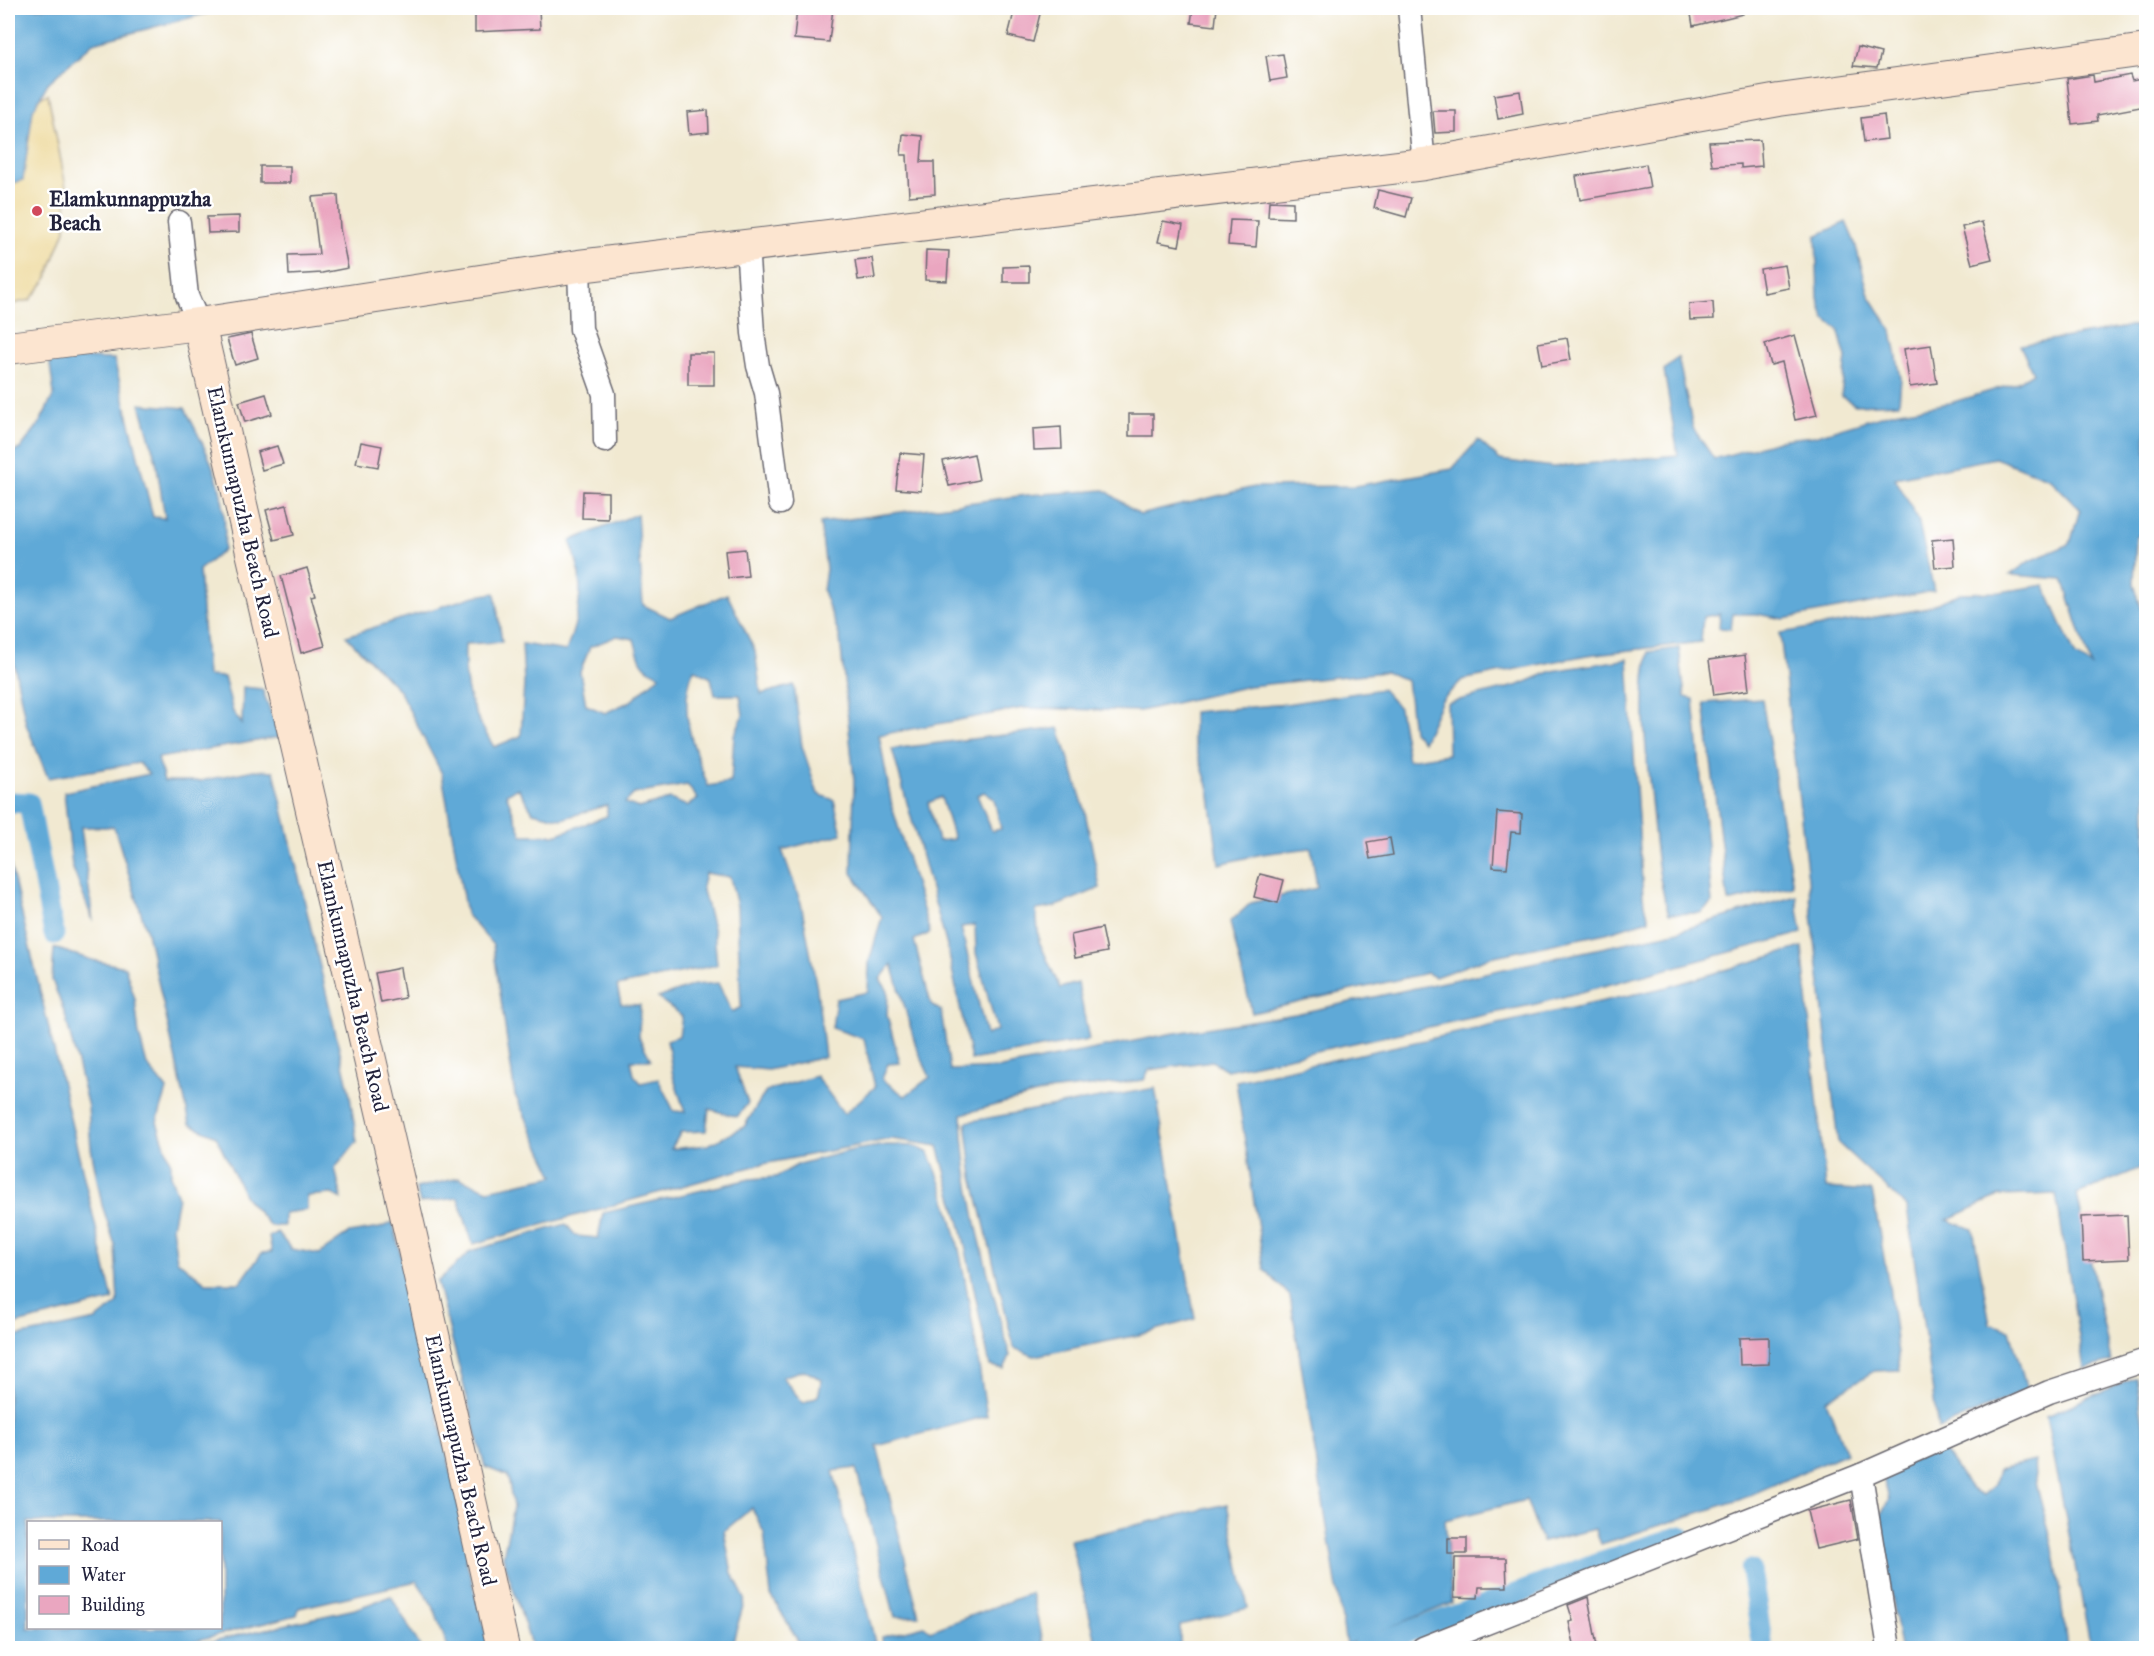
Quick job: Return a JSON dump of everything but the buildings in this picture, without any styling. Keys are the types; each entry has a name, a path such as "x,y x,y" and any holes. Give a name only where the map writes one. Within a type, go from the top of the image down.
{"main road":[{"path":"8,348 199,324 579,266 1424,164 1779,100 2146,50"},
{"name":"Elamkunnapuzha Beach Road","path":"199,324 406,1213 503,1648"}],"street":[{"path":"1409,8 1424,164"},
{"path":"178,222 188,296 199,324"},
{"path":"747,245 753,333 758,366 766,393 780,503"},
{"path":"579,266 581,330 604,394 605,441"},
{"path":"1423,1648 1861,1475 2049,1392 2146,1360"},
{"path":"1861,1475 1889,1648"}],"sand":[{"name":"Elamkunnappuzha Beach","path":"48,94 67,192 65,230 46,280 30,300 8,305 8,110"}],"water":[{"path":"8,8 227,8 93,43 48,83 33,110 23,180 8,185"},
{"path":"1846,222 1855,243 1869,295 1892,331 1901,378 1899,403 1855,405 1841,396 1846,358 1838,329 1824,318 1818,298 1816,236"},
{"path":"2146,324 2146,532 2136,537 2134,584 2146,623 2146,1166 2077,1194 2111,1362 2084,1369 2056,1194 1999,1196 1947,1220 1973,1229 1990,1324 2010,1330 2027,1390 1938,1429 1907,1207 1838,1143 1780,633 1923,609 1961,593 2000,592 2044,585 2075,655 2091,666 2063,579 2010,575 2030,561 2070,544 2080,509 2050,479 1995,458 1895,478 1918,519 1934,591 1784,619 1756,614 1733,614 1731,629 1719,628 1720,614 1703,617 1701,642 1587,655 1462,680 1442,700 1423,742 1413,731 1407,680 1385,672 1249,686 1140,711 1023,708 879,735 892,806 930,933 914,940 931,1004 941,1011 950,1070 1001,1068 1169,1034 1295,1014 1675,932 1796,896 1802,933 1536,1004 1227,1070 1212,1061 1149,1070 1144,1080 1048,1091 962,1114 967,1176 986,1266 1010,1356 1004,1369 990,1366 962,1231 938,1146 891,1139 758,1165 473,1244 458,1198 420,1203 416,1188 459,1178 488,1190 554,1176 515,1095 493,945 466,914 442,774 399,690 346,636 475,596 495,593 502,642 465,644 467,687 479,721 494,747 521,736 524,683 522,644 566,651 575,623 580,582 570,541 637,514 643,605 670,618 727,594 755,651 761,694 794,685 802,746 818,794 834,800 842,834 782,850 801,903 817,989 825,1057 768,1070 735,1067 748,1103 737,1117 709,1109 706,1131 681,1132 671,1149 708,1145 744,1127 766,1091 816,1076 844,1114 875,1087 864,1039 832,1028 836,999 868,992 869,962 882,917 852,873 854,780 840,638 823,591 826,569 820,523 1026,495 1105,490 1140,515 1254,487 1355,486 1452,469 1478,440 1500,460 1553,467 1678,455 1664,370 1678,357 1693,428 1714,459 1785,439 1814,436 1894,412 1950,403 2017,383 2033,373 2020,345","holes":["617,636 634,639 642,662 649,670 660,675 631,701 605,713 586,705 580,672 590,647","694,669 711,678 715,695 740,695 743,715 734,736 731,782 708,786 692,742 687,698","687,785 698,799 687,806 670,799 639,808 625,803 634,794","518,788 533,812 562,819 607,805 607,816 555,835 522,835 506,794","705,873 730,877 737,906 741,1007 732,1012 718,983 694,985 658,998 682,1016 679,1036 667,1040 673,1076 685,1112 674,1111 658,1079 641,1083 634,1075 631,1060 651,1060 639,1037 640,1005 621,1004 617,986 717,965 714,932 702,887","892,964 916,1046 930,1077 905,1096 882,1079 888,1064 900,1063 887,1015 888,991 880,979"]},
{"path":"49,357 114,359 153,517 165,518 156,461 140,404 185,408 210,460 221,492 225,529 224,550 199,570 207,676 224,677 233,712 242,724 243,687 262,689 280,737 158,758 164,781 200,781 254,770 274,771 349,1090 357,1142 335,1168 342,1199 332,1194 307,1196 307,1210 284,1213 284,1226 270,1226 245,1197 216,1136 190,1124 147,932 114,827 81,827 93,921 72,866 64,792 149,774 139,763 48,778 26,724 8,633 8,453 20,449 39,424 54,394"},
{"path":"1679,648 1685,697 1694,699 1712,903 1700,913 1669,914 1655,843 1646,744 1644,689 1649,652"},
{"path":"1628,659 1643,897 1649,920 1606,933 1490,957 1435,977 1427,973 1252,1013 1230,922 1251,903 1317,888 1311,848 1262,854 1219,864 1209,789 1193,739 1193,712 1286,704 1382,689 1399,708 1408,760 1448,754 1447,703 1519,685 1552,671"},
{"path":"1762,699 1793,886 1728,902 1704,703"},
{"path":"1059,728 1084,807 1100,888 1054,907 1036,910 1039,941 1060,988 1078,983 1089,1040 971,1060 948,950 892,749","holes":["984,792 994,799 1001,829 992,831 977,795","941,797 954,839 938,841 928,803","975,925 976,953 997,1030 986,1035 961,927"]},
{"path":"8,855 113,1300 8,1326"},
{"path":"1802,947 1826,1188 1872,1191 1889,1286 1900,1370 1874,1371 1826,1400 1846,1453 1739,1500 1601,1544 1595,1529 1542,1542 1526,1500 1445,1520 1452,1603 1346,1645 1290,1296 1264,1269 1236,1081 1668,987"},
{"path":"54,948 125,967 135,999 139,1035 147,1065 167,1090 157,1122 171,1164 171,1177 178,1197 172,1227 177,1260 206,1283 240,1283 262,1253 272,1252 269,1237 277,1232 291,1249 319,1254 349,1233 380,1228 393,1222 471,1558 466,1560 483,1620 488,1648 448,1648 433,1606 417,1581 299,1608 297,1615 166,1648 8,1648 8,1338 96,1320 118,1303 115,1245 102,1205 91,1148 88,1107 65,1014 52,980"},
{"path":"1155,1088 1195,1319 1139,1335 1034,1356 1014,1348 973,1177 966,1122"},
{"path":"887,1145 915,1146 929,1153 951,1215 959,1249 987,1416 877,1446 919,1616 895,1617 856,1468 833,1471 875,1642 855,1647 836,1648 798,1641 771,1595 764,1533 752,1508 724,1531 732,1573 745,1599 731,1648 532,1648 503,1557 513,1507 508,1476 485,1467 437,1282 471,1251 566,1224 576,1236 598,1238 603,1213 750,1179 776,1177 799,1164 853,1150","holes":["804,1370 822,1380 818,1396 803,1403 782,1377"]},
{"path":"2136,1377 2146,1443 2146,1648 2091,1648 2046,1416"},
{"path":"1942,1448 1971,1489 1983,1495 1995,1485 1999,1469 2035,1461 2034,1469 2038,1490 2055,1559 2067,1648 1900,1648 1878,1520 1889,1499 1882,1472"},
{"path":"1227,1504 1248,1608 1180,1625 1180,1648 1098,1648 1070,1540"},
{"path":"1031,1593 1045,1648 883,1648 882,1637 924,1626 930,1631"},
{"path":"391,1596 421,1648 181,1648 355,1609"}],"waterway":[{"path":"8,802 29,803 54,934"},
{"path":"1362,1648 1511,1596 1596,1563 1681,1536"},
{"path":"1751,1570 1763,1648"}],"place":[{"name":"Elamkunnappuzha Beach","path":"37,211"}]}
